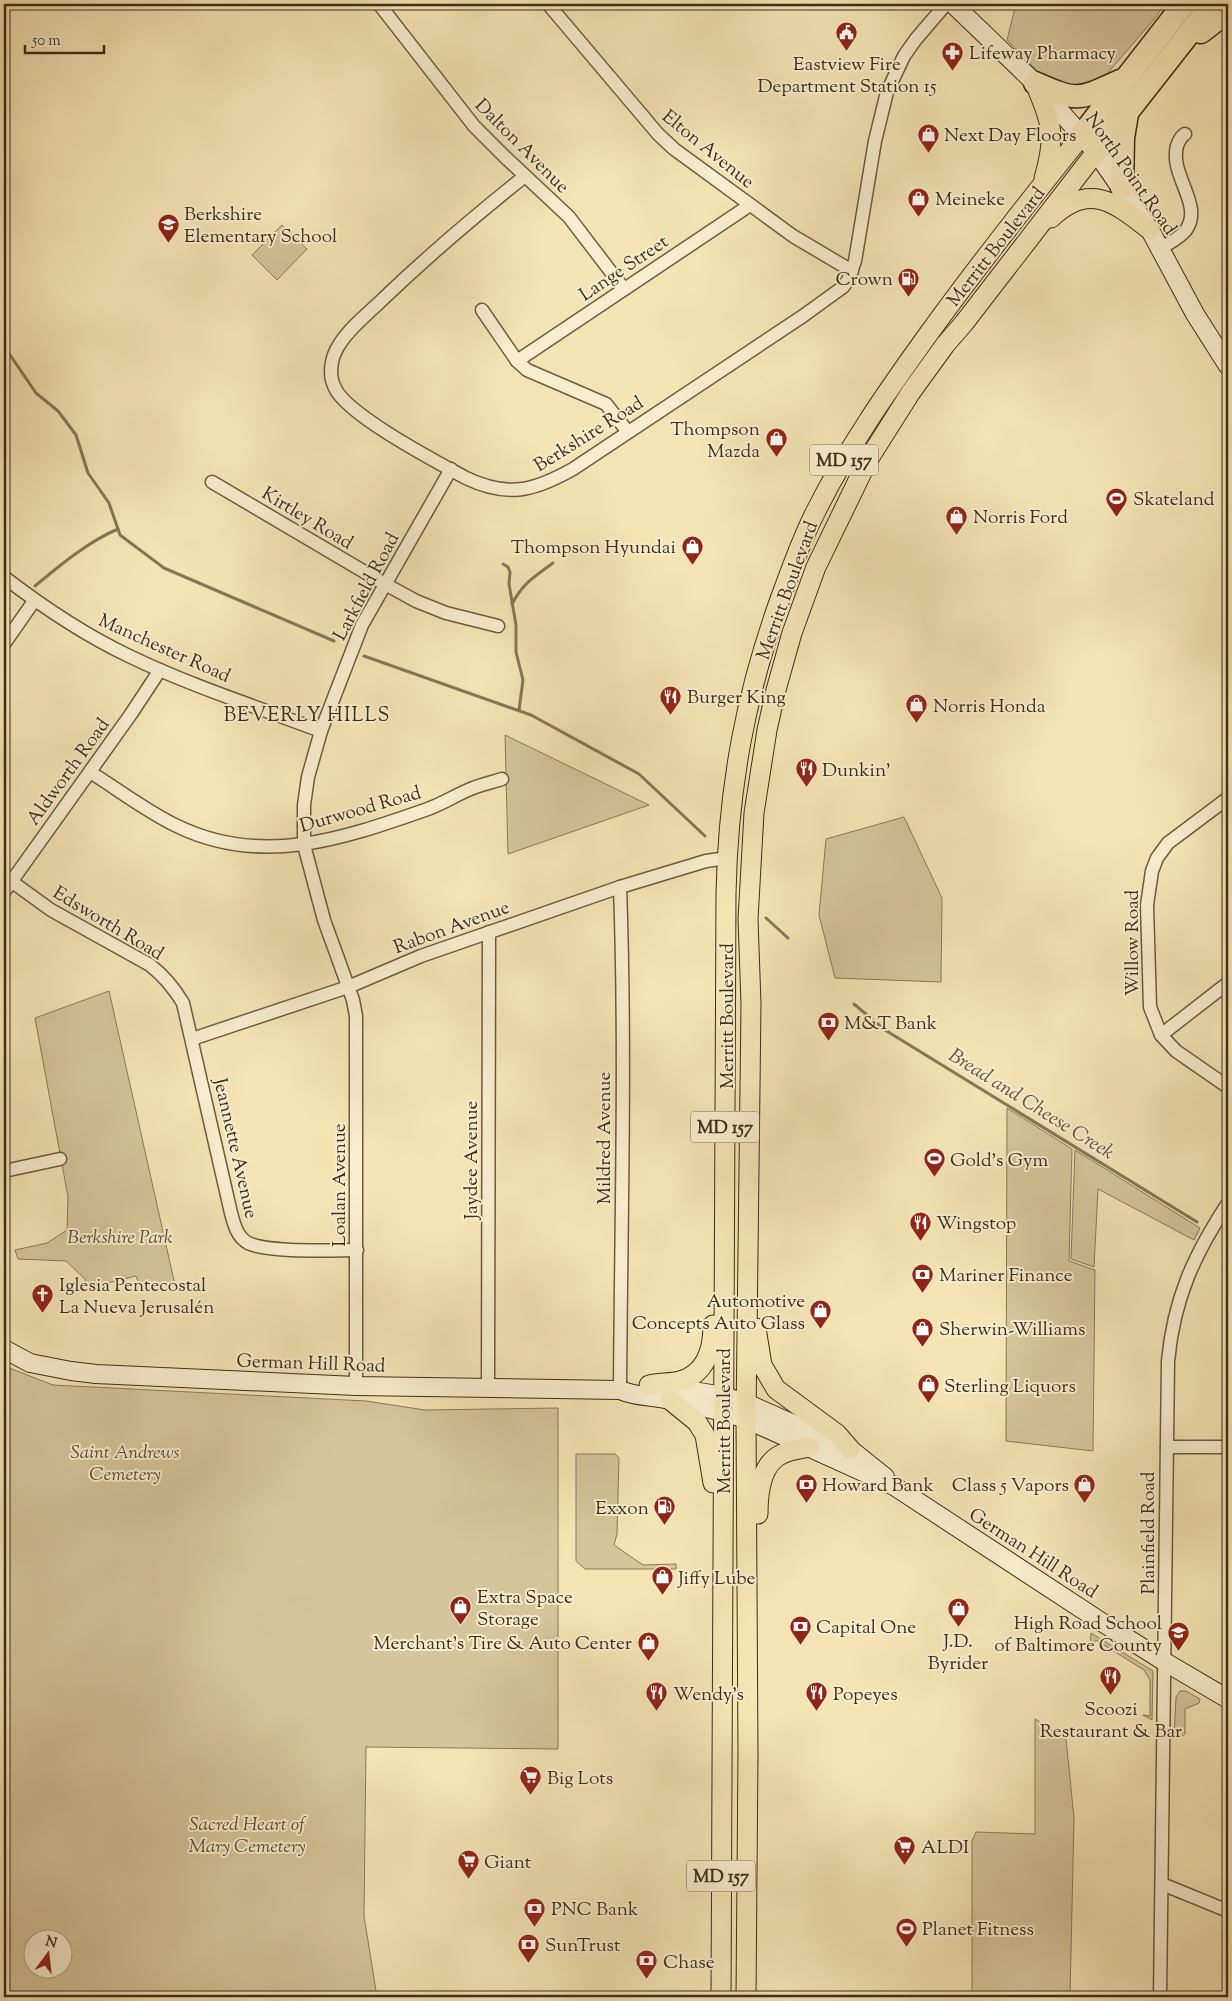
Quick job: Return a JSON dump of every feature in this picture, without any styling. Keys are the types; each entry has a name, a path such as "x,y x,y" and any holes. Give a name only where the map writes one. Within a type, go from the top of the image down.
{"highway":[{"path":"1163,31 1172,4"},
{"path":"1089,143 1123,80 1184,4"},
{"path":"1089,143 1128,111 1212,4"},
{"path":"1169,59 1228,10"},
{"path":"1035,83 1060,94 1083,97 1123,80"},
{"path":"1122,188 1122,138 1128,111"}],"main road":[{"path":"1035,83 1050,122 1052,133 1049,160 1042,184"},
{"name":"Merritt Boulevard","path":"721,1997 727,858 734,779 746,714 769,628 794,560 815,512 848,451 878,404 957,295 1042,184 1089,143"},
{"name":"Merritt Boulevard","path":"746,1997 746,1411 751,1004 748,919 750,860 760,770 776,690 795,624 819,559 868,460 911,392 945,345 1030,238 1058,198 1089,143"},
{"path":"1030,238 1055,214 1073,202 1090,197 1118,206 1150,230"},
{"path":"734,779 738,803 738,850 742,856 750,860"},
{"path":"727,858 741,868 742,910 748,919"},
{"path":"649,1385 681,1380 702,1366 709,1355 713,1340 714,1252 725,1247"},
{"path":"748,1308 755,1320 762,1365 776,1389 837,1434 850,1449"},
{"path":"670,1400 697,1422 705,1434 723,1550"},
{"path":"747,1608 755,1608 758,1559 758,1492 761,1480 770,1464 781,1454 809,1447"}],"street":[{"name":"Dalton Avenue","path":"379,4 474,126 569,217 624,289"},
{"name":"Elton Avenue","path":"548,4 658,134 674,149 793,236 852,271"},
{"name":"Berkshire Road","path":"525,176 416,268 350,331 339,344 334,356 331,374 335,390 348,405 365,418 476,483 505,490 535,488 573,470 834,295 848,280 858,245 875,141 887,92 908,51 946,4"},
{"name":"North Point Road","path":"953,4 1035,83 1089,143 1150,230 1195,314 1228,366"},
{"path":"1161,248 1181,235 1191,219 1189,201 1176,163 1175,154 1181,136 1185,134"},
{"name":"Lange Street","path":"517,361 750,205"},
{"path":"482,310 517,361 535,374 578,390 606,404 628,432"},
{"name":"Larkfield Road","path":"348,987 324,920 304,845 305,792 321,731 356,638 384,584 451,469"},
{"name":"Kirtley Road","path":"212,482 416,601 446,613 498,626"},
{"name":"Manchester Road","path":"4,577 34,601 108,646 196,685 321,731"},
{"path":"4,644 34,601"},
{"name":"Aldworth Road","path":"6,883 90,772 160,670"},
{"name":"Durwood Road","path":"90,772 169,821 211,839 229,844 277,848 304,845 394,821 445,803 473,788 502,779"},
{"name":"Willow Road","path":"1228,798 1168,843 1157,858 1152,871 1147,905 1148,991 1150,1007 1161,1035 1185,1058 1228,1087"},
{"name":"Rabon Avenue","path":"192,1038 348,987 421,956 620,887 706,861 727,858"},
{"name":"Edsworth Road","path":"6,883 150,965 176,992 183,1003 192,1038"},
{"name":"Mildred Avenue","path":"620,887 622,941 620,1390"},
{"name":"Jaydee Avenue","path":"488,1388 489,932"},
{"path":"1161,1035 1228,983"},
{"name":"Loalan Avenue","path":"348,987 356,1016 358,1033 356,1386"},
{"name":"Jeannette Avenue","path":"192,1038 231,1213 239,1235 247,1242 260,1246 306,1250 357,1250"},
{"path":"4,1172 60,1159"},
{"name":"Plainfield Road","path":"1160,1997 1168,1361 1171,1329 1175,1313 1191,1269 1205,1240 1228,1203"},
{"name":"German Hill Road","path":"4,1350 30,1363 96,1374 356,1386 620,1390 632,1385 649,1385 676,1388 850,1449 879,1471 894,1486"},
{"name":"German Hill Road","path":"620,1390 633,1396 723,1404"},
{"name":"German Hill Road","path":"746,1411 809,1447 894,1486 1165,1662 1228,1699"},
{"path":"1167,1447 1228,1448"},
{"path":"1162,1884 1228,1911"}],"green space":[{"path":"1016,4 1165,4 1100,82 1086,91 1052,86 1007,40"},
{"path":"282,225 307,249 277,280 252,255"},
{"path":"505,735 649,805 508,854"},
{"path":"904,817 942,898 941,982 835,978 819,915 826,839"},
{"name":"Berkshire Park","path":"109,991 175,1285 140,1287 136,1276 87,1288 85,1279 66,1261 18,1259 15,1250 47,1243 67,1230 68,1197 35,1018"},
{"path":"1007,1108 1072,1149 1069,1261 1095,1270 1093,1451 1006,1441"},
{"path":"1075,1150 1200,1228 1194,1240 1098,1189 1094,1267 1071,1259"},
{"path":"4,1366 53,1385 366,1401 425,1410 558,1408 558,1749 366,1747 364,1916 377,1997 4,1997"},
{"path":"576,1454 615,1454 619,1458 617,1534 614,1545 643,1565 676,1564 676,1569 585,1569 576,1561"},
{"path":"1091,1633 1153,1671 1152,1720 1143,1715 1150,1716 1150,1680 1144,1670 1096,1640 1090,1647"},
{"path":"1180,1691 1186,1691 1200,1699 1199,1703 1185,1709 1185,1734 1181,1737 1174,1737 1176,1697"},
{"path":"1035,1719 1066,1739 1074,1818 1070,1997 972,1997 972,1841 976,1832 1035,1834"}],"waterway":[{"name":"Bread and Cheese Creek","path":"4,350 8,352 36,393 58,411 76,435 88,473 109,503 120,535 164,568 334,641"},
{"name":"Bread and Cheese Creek","path":"35,586 85,547 118,529"},
{"path":"512,604 525,585 553,563"},
{"path":"503,564 508,567 510,572 509,584 516,625 516,652 523,680 519,710"},
{"name":"Bread and Cheese Creek","path":"364,656 531,715 639,774 705,836"},
{"name":"Bread and Cheese Creek","path":"766,918 788,938"},
{"name":"Bread and Cheese Creek","path":"854,1004 885,1030 1197,1222"}],"place":[{"name":"Eastview Fire Department Station 15","path":"847,51"},
{"name":"Lifeway Pharmacy","path":"953,71"},
{"name":"Next Day Floors","path":"928,153"},
{"name":"Meineke","path":"919,217"},
{"name":"Berkshire Elementary School","path":"168,243"},
{"name":"Crown","path":"909,297"},
{"name":"Thompson Mazda","path":"776,458"},
{"name":"Skateland","path":"1117,517"},
{"name":"Norris Ford","path":"957,535"},
{"name":"Thompson Hyundai","path":"692,565"},
{"name":"Burger King","path":"671,715"},
{"name":"Norris Honda","path":"917,724"},
{"name":"Dunkin'","path":"806,788"},
{"name":"M&T Bank","path":"828,1041"},
{"name":"Gold's Gym","path":"934,1178"},
{"name":"Wingstop","path":"920,1241"},
{"name":"Mariner Finance","path":"923,1293"},
{"name":"Iglesia Pentecostal La Nueva Jerusalén","path":"43,1314"},
{"name":"Automotive Concepts Auto Glass","path":"821,1330"},
{"name":"Sherwin-Williams","path":"923,1347"},
{"name":"Sterling Liquors","path":"928,1404"},
{"name":"Howard Bank","path":"806,1503"},
{"name":"Class 5 Vapors","path":"1085,1503"},
{"name":"Exxon","path":"665,1526"},
{"name":"Jiffy Lube","path":"662,1596"},
{"name":"Extra Space Storage","path":"461,1626"},
{"name":"J.D. Byrider","path":"958,1628"},
{"name":"Capital One","path":"800,1645"},
{"name":"High Road School of Baltimore County","path":"1178,1652"},
{"name":"Merchant's Tire & Auto Center","path":"648,1661"},
{"name":"Scoozi Restaurant & Bar","path":"1111,1696"},
{"name":"Wendy's","path":"657,1712"},
{"name":"Popeyes","path":"817,1712"},
{"name":"Big Lots","path":"531,1796"},
{"name":"ALDI","path":"905,1865"},
{"name":"Giant","path":"468,1880"},
{"name":"PNC Bank","path":"535,1927"},
{"name":"Planet Fitness","path":"906,1947"},
{"name":"SunTrust","path":"529,1963"},
{"name":"Chase","path":"647,1980"}],"district":[{"name":"BEVERLY HILLS","path":"307,714"}],"park label":[{"name":"Saint Andrews Cemetery","path":"125,1462"},
{"name":"Sacred Heart of Mary Cemetery","path":"247,1834"}]}
